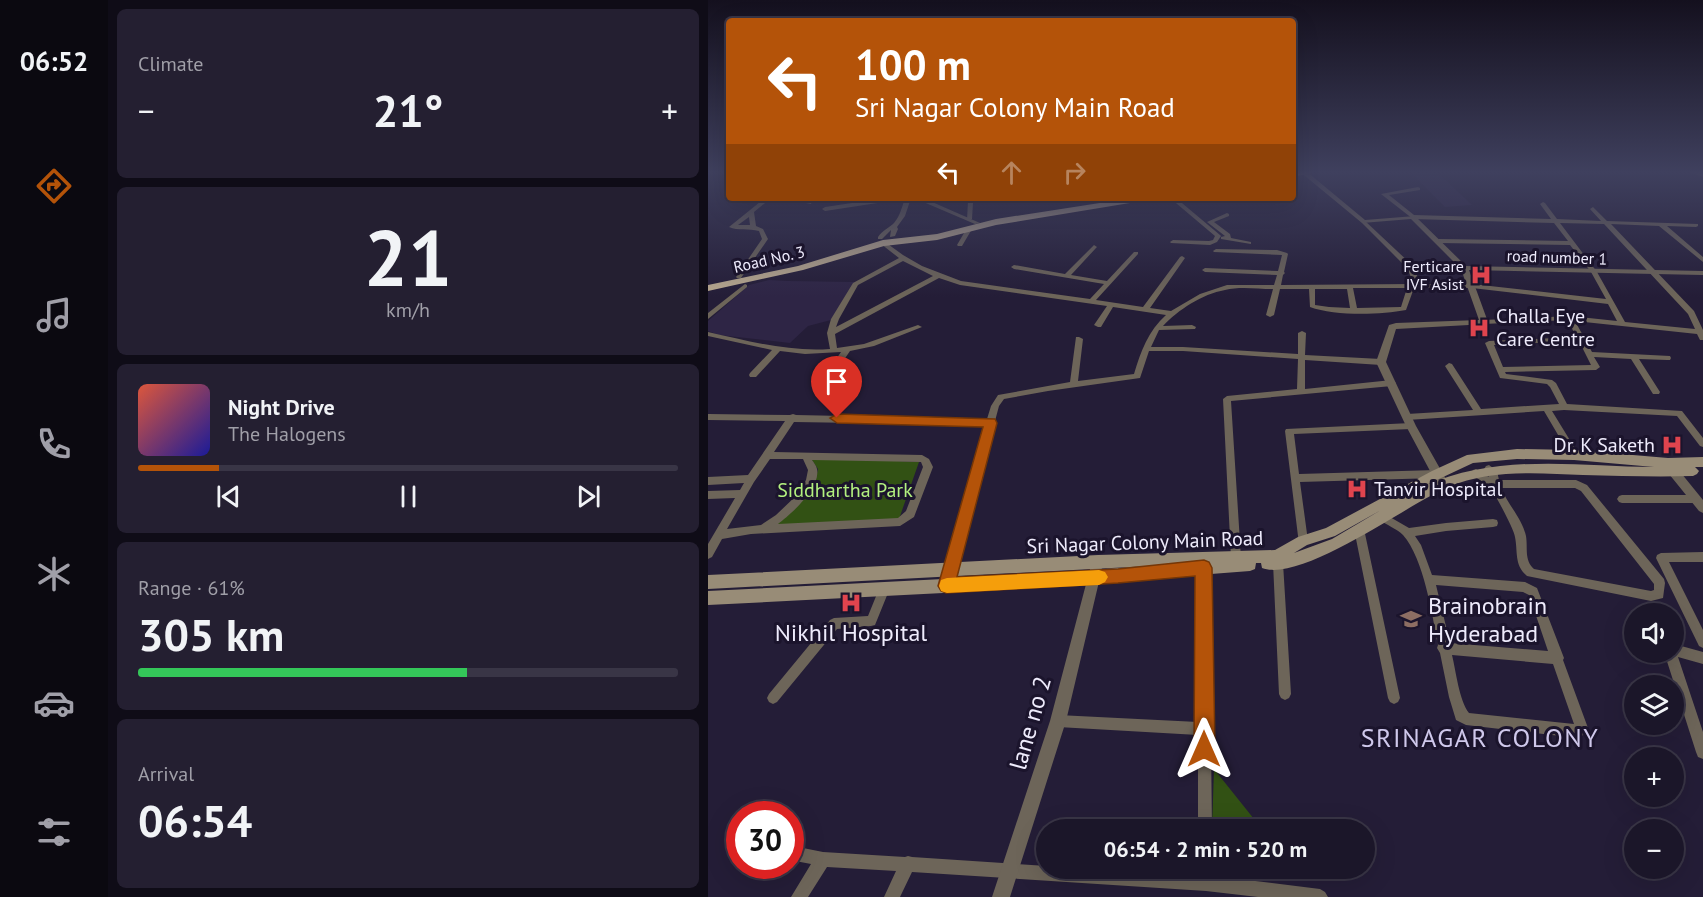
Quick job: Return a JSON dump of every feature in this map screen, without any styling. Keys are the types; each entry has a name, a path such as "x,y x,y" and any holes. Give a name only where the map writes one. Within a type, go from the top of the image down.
{"main road":[{"path":"710,285 881,240 893,231 930,234 1037,213"},
{"name":"Road No. 3","path":"710,285 800,268 881,240 937,237 972,224 1054,213"},
{"name":"Sri Nagar Colony Main Road","path":"708,598 1094,578 1278,564 1340,543 1471,458 1517,454 1574,455 1668,463 1703,462"},
{"name":"Sri Nagar Colony Main Road","path":"708,582 950,571 1098,561 1277,556 1304,541 1330,532 1439,478 1520,467 1703,471"},
{"path":"1330,532 1340,543"}],"street":[{"path":"739,277 765,239 761,230 753,227 731,226 750,213"},
{"path":"751,213 753,227"},
{"path":"893,231 903,213"},
{"path":"948,213 972,224"},
{"path":"960,245 972,224 971,213"},
{"path":"1191,213 1215,232 1218,238"},
{"path":"1312,285 1312,306 1317,309 1336,306 1354,309 1404,309 1414,286 1410,267 1353,213"},
{"path":"1408,213 1464,268 1484,322"},
{"path":"1550,213 1594,272 1622,322"},
{"path":"1597,213 1691,313 1702,334"},
{"path":"1227,215 1210,222 1228,238"},
{"path":"1364,222 1413,217 1696,225"},
{"path":"1661,224 1703,260"},
{"path":"1173,242 1210,243 1218,238 1228,238 1249,243"},
{"path":"881,240 902,259 938,276 960,283 1170,313"},
{"path":"1438,241 1573,243"},
{"path":"1066,276 1094,247"},
{"path":"1216,251 1281,252 1286,256 1271,312 1260,309"},
{"path":"1092,301 1136,253"},
{"path":"1146,308 1182,258"},
{"path":"834,351 831,333 837,315 855,284 902,259"},
{"path":"1014,267 1107,283"},
{"name":"road number 1","path":"1410,267 1703,273"},
{"path":"1205,270 1282,273"},
{"path":"831,333 938,276"},
{"path":"946,586 995,406 1001,398 1074,384 1137,376 1145,350 1156,328 1170,313 1216,289 1227,286 1312,285 1472,286 1611,302"},
{"path":"708,317 745,286"},
{"path":"1350,289 1354,309"},
{"path":"1098,325 1112,304"},
{"path":"1295,478 1439,478 1381,362 1392,327 1570,318 1622,322 1702,334"},
{"path":"1501,370 1596,367 1579,339 1570,318"},
{"path":"708,334 777,350 834,351 865,346 918,327"},
{"path":"1156,328 1192,327"},
{"path":"1301,392 1302,333"},
{"path":"1074,384 1079,339"},
{"path":"1564,407 1552,383 1503,376 1488,343 1579,339"},
{"path":"832,371 848,348"},
{"path":"1145,350 1184,348 1275,350 1302,356 1381,362"},
{"path":"753,375 777,350"},
{"path":"1590,354 1667,358"},
{"path":"1634,357 1656,392"},
{"path":"1449,366 1478,411"},
{"path":"1236,558 1227,399 1392,384"},
{"path":"1304,541 1289,431 1409,421 1478,411 1564,407 1679,413 1703,444"},
{"path":"1546,408 1574,455"},
{"path":"708,417 793,417 991,423"},
{"path":"708,554 751,479 793,417"},
{"path":"719,535 763,529 900,522 910,514 928,467 926,460 922,459 767,455"},
{"path":"763,529 784,515 808,487 813,470 806,456"},
{"path":"1483,471 1515,519 1521,536 1524,568 1531,573 1651,596 1657,596 1661,591 1660,583 1584,488 1576,484 1493,484"},
{"path":"1673,471 1703,508"},
{"path":"708,481 751,479"},
{"path":"708,495 743,494"},
{"path":"1622,499 1695,499"},
{"path":"1383,517 1408,533 1429,580 1443,648 1461,715 1467,719 1578,730 1582,728 1558,658 1533,592 1529,588 1429,580"},
{"path":"1408,533 1493,523"},
{"path":"1359,529 1394,698"},
{"path":"1703,557 1661,558 1703,642"},
{"name":"lane no 2","path":"1001,897 1058,721 1098,561"},
{"path":"1278,564 1285,694"},
{"path":"1204,568 1205,819"},
{"path":"772,698 834,624 871,621 885,588"},
{"path":"1443,648 1558,658"},
{"path":"1684,653 1703,658"},
{"path":"1674,663 1703,752"},
{"path":"1058,721 1204,729"},
{"path":"804,856 1036,872"},
{"path":"799,897 823,859"},
{"path":"892,897 908,863"},
{"path":"1222,879 1289,896 1320,897"}],"shaded area":[{"path":"769,280 855,282 831,320 808,326 790,343 719,335 708,331 708,321 749,285"}],"green space":[{"name":"Siddhartha Park","path":"810,457 919,462 899,519 771,526 800,501 812,486 818,469"},
{"path":"1214,769 1254,819 1212,819"}],"slow traffic":[{"path":"947,586 1099,577"}],"place":[{"name":"Ferticare IVF Asist","path":"1481,275"},
{"name":"Challa Eye Care Centre","path":"1479,328"},
{"name":"Dr. K Saketh","path":"1672,445"},
{"name":"Tanvir Hospital","path":"1357,489"},
{"name":"Nikhil Hospital","path":"851,603"},
{"name":"Brainobrain Hyderabad","path":"1411,619"}],"district":[{"name":"SRINAGAR COLONY","path":"1480,737"}],"route":[{"path":"837,418 991,423 946,586 1118,576 1204,568 1204,749"}]}
